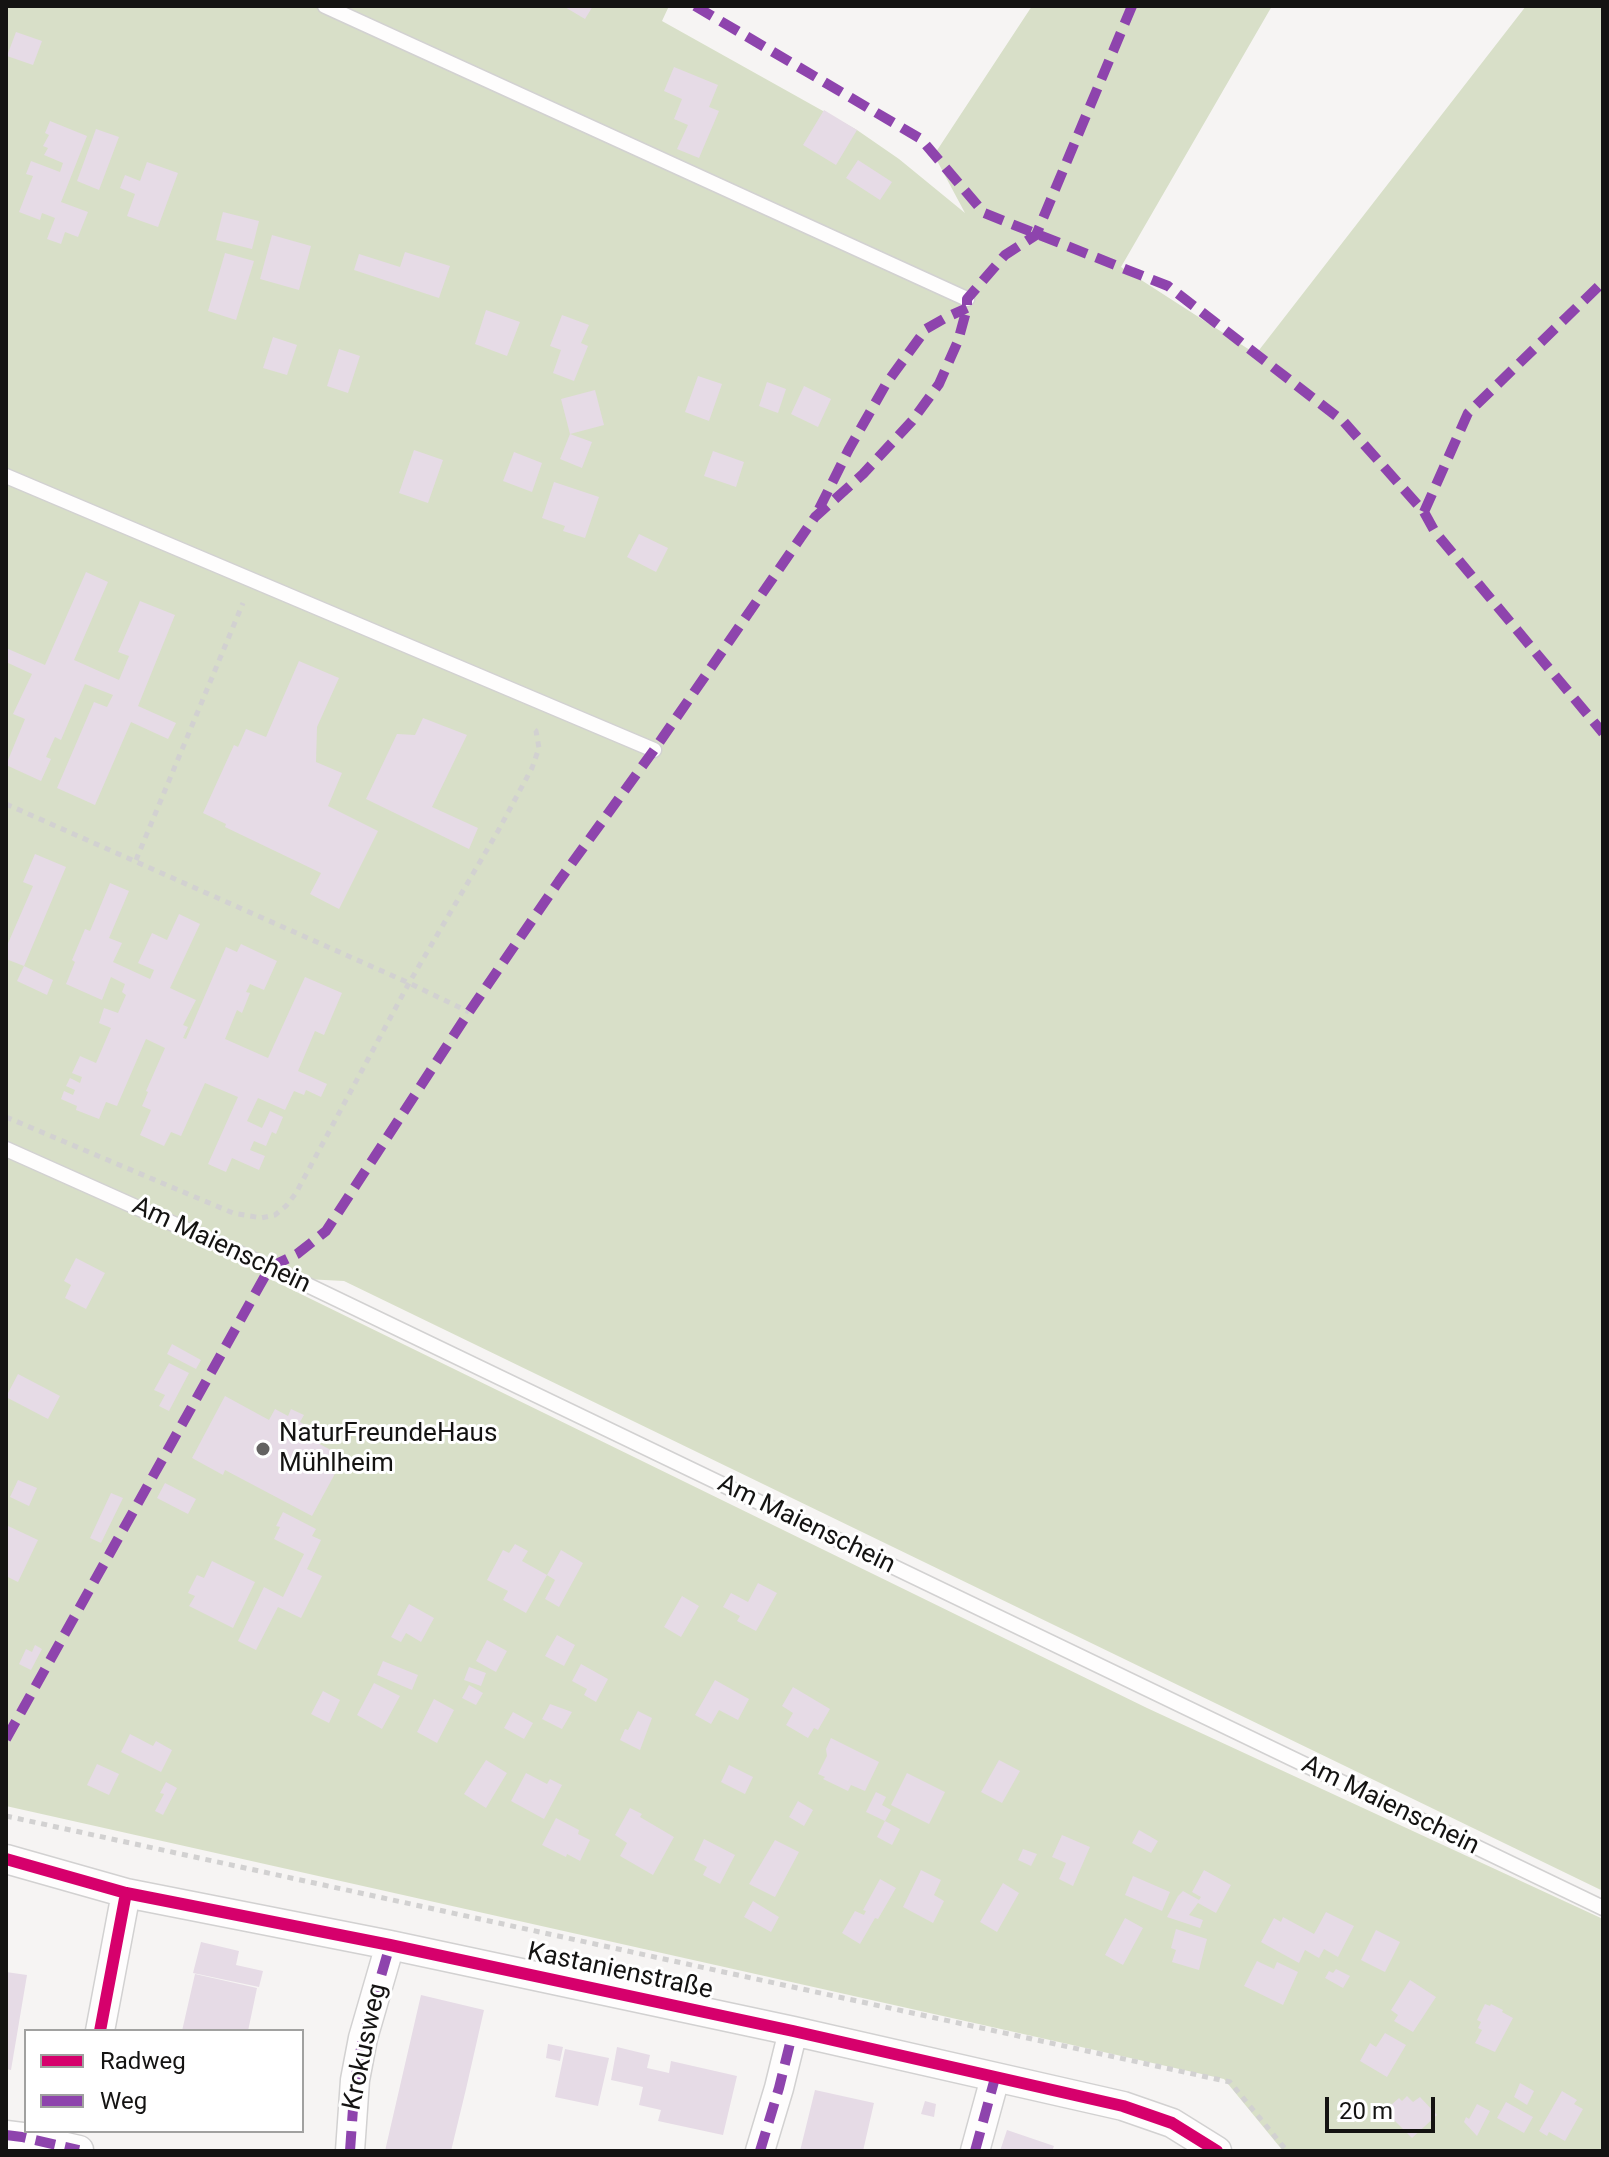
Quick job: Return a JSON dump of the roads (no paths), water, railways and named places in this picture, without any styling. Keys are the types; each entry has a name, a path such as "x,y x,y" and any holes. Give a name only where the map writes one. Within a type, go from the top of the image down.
{"street":[{"name":"Kastanienstraße","path":"6,1859 126,1893 390,1945 793,2031 1123,2106 1172,2123 1217,2151"},
{"path":"100,2029 126,1893"},
{"name":"Krokusweg","path":"350,2151 355,2080 363,2038 390,1945"},
{"path":"760,2151 793,2031"},
{"path":"975,2151 995,2078"},
{"path":"6,2135 79,2151"}],"lane":[{"path":"325,6 967,299"},
{"path":"6,476 654,750"},
{"name":"Am Maienschein","path":"6,1149 270,1267 1603,1908"}],"place":[{"name":"NaturFreundeHaus Mühlheim","path":"263,1449"}]}
